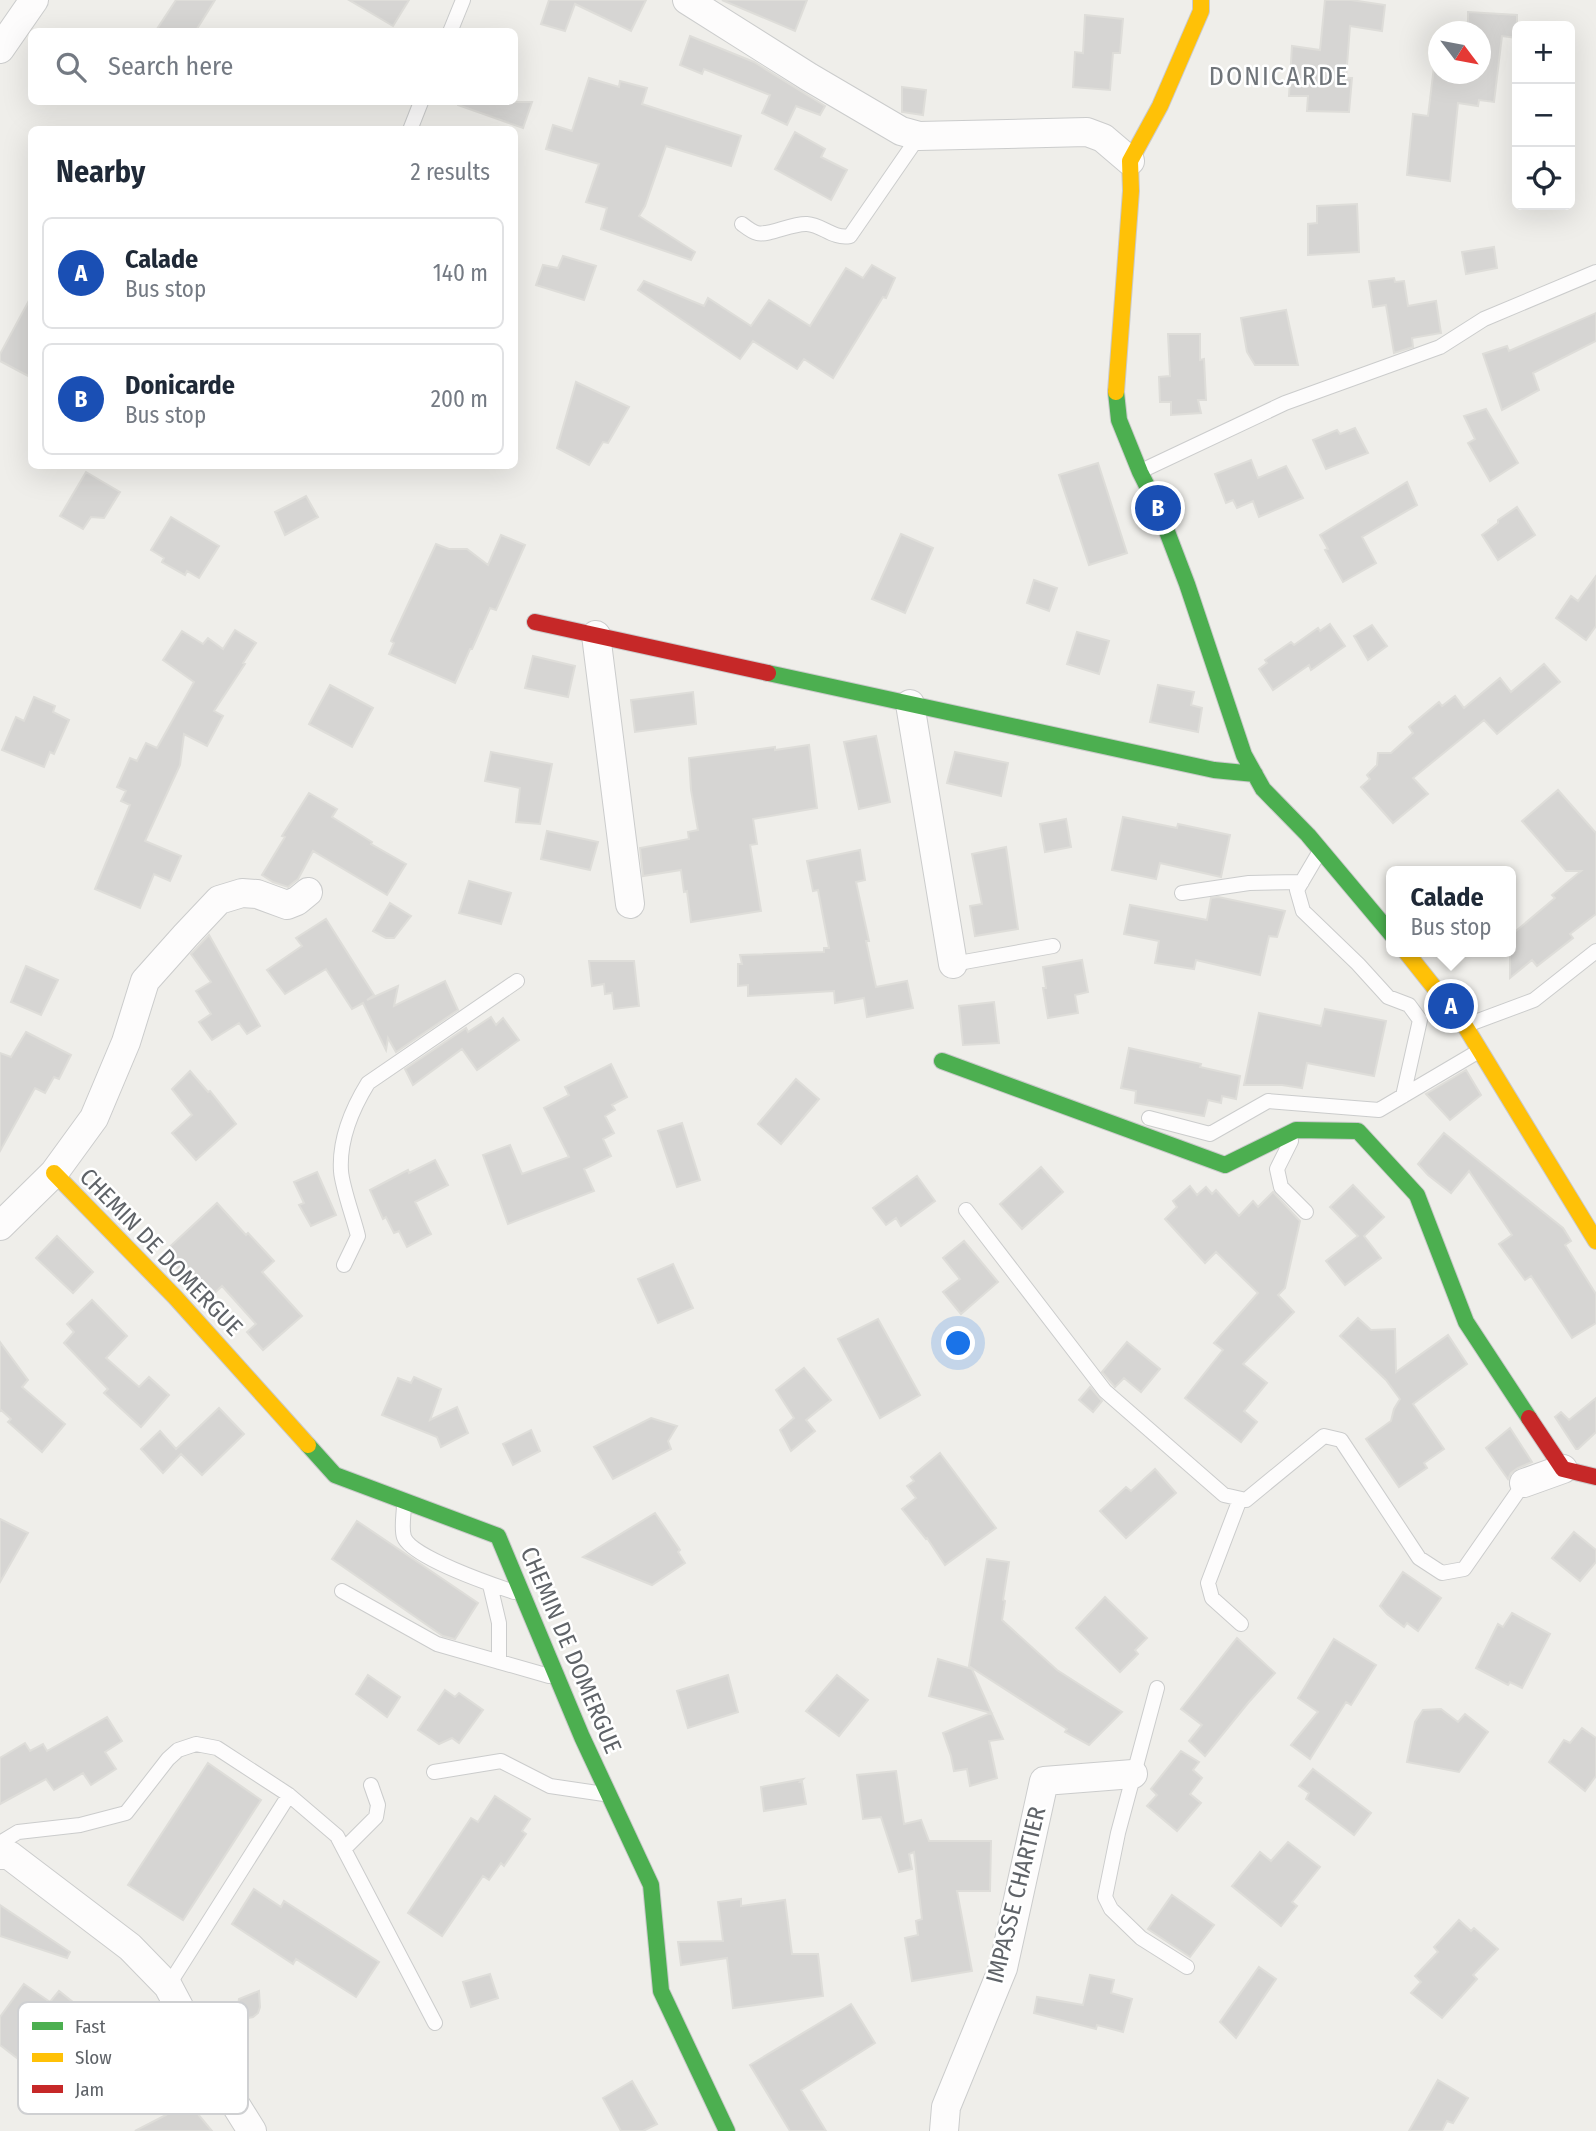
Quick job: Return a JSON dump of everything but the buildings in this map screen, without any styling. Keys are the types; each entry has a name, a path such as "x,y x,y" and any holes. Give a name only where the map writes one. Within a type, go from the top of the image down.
{"street":[{"path":"0,49 33,0"},
{"path":"687,0 901,131 919,136 1087,132 1103,138 1130,160"},
{"path":"1201,0 1201,11 1160,106 1130,160 1131,191 1116,399 1119,420 1187,584 1244,755 1263,789 1320,850 1386,929"},
{"path":"535,622 1214,770 1255,774"},
{"path":"596,635 630,904"},
{"path":"910,704 953,964"},
{"path":"0,1226 54,1173 94,1118 126,1042 145,981 219,900 242,893 257,894 287,905 308,892"},
{"path":"1410,957 1465,1026 1582,1208 1596,1241"},
{"path":"942,1061 1225,1165 1296,1130 1358,1131 1417,1195 1466,1322 1563,1469"},
{"name":"CHEMIN DE DOMERGUE","path":"54,1173 175,1297 335,1475 498,1536 609,1795 651,1885 661,1991 727,2131"},
{"path":"1524,1483 1563,1469 1596,1477"},
{"name":"IMPASSE CHARTIER","path":"944,2131 946,2107 1003,1968 1044,1781 1133,1774"},
{"path":"0,1855 9,1855 130,1947 168,1986 176,2002"},
{"path":"241,2114 252,2131"}],"lane":[{"path":"452,28 463,0"},
{"path":"412,126 420,105"},
{"path":"742,224 757,233 767,233 811,224 840,238 850,236 919,136"},
{"path":"1140,472 1285,403 1440,347 1484,319 1596,272"},
{"path":"1320,850 1297,890 1303,911 1388,997 1409,1005 1420,1020 1403,1096"},
{"path":"1182,893 1249,883 1302,882"},
{"path":"953,964 1053,946"},
{"path":"1465,1026 1534,1000 1596,951"},
{"path":"344,1265 358,1236 341,1172 345,1139 354,1107 368,1083 517,981"},
{"path":"1139,1116 1210,1134 1268,1101 1378,1110 1480,1050"},
{"path":"1296,1130 1277,1169 1281,1187 1306,1212"},
{"path":"966,1210 1105,1391 1224,1495 1246,1500 1324,1436 1341,1440 1419,1558 1442,1573 1464,1569 1524,1483"},
{"path":"404,1499 403,1535 409,1545 463,1574 523,1594"},
{"path":"1240,1499 1208,1583 1212,1598 1241,1624"},
{"path":"490,1585 499,1623 499,1662"},
{"path":"342,1591 437,1644 558,1678"},
{"path":"1157,1688 1133,1774 1105,1897 1111,1909 1141,1938 1187,1967"},
{"path":"0,1843 18,1832 80,1825 126,1813 167,1759 178,1750 196,1744 217,1748 289,1795 337,1836 435,2023"},
{"path":"434,1772 501,1761 550,1786 609,1795"},
{"path":"344,1849 376,1817 378,1805 371,1785"},
{"path":"168,1986 289,1795"}],"traffic: fast":[{"path":"1116,392 1119,420 1158,508 1187,584 1244,755 1263,789 1308,835 1386,928"},
{"path":"768,673 1214,770 1255,774"},
{"path":"942,1061 1225,1165 1296,1130 1358,1131 1417,1195 1466,1322 1529,1418"},
{"path":"308,1445 335,1475 498,1536 582,1737 651,1885 661,1991 727,2131"}],"traffic: slow":[{"path":"1116,392 1131,191 1130,161 1160,106 1201,11 1201,0"},
{"path":"1410,957 1465,1026 1596,1241"},
{"path":"54,1173 175,1297 308,1445"}],"traffic: jam":[{"path":"535,622 768,673"},
{"path":"1529,1418 1563,1469 1596,1477"}],"place":[{"name":"Donicarde","path":"1158,508"},
{"name":"Calade","path":"1451,1006"}],"district":[{"name":"DONICARDE","path":"1279,76"}]}
